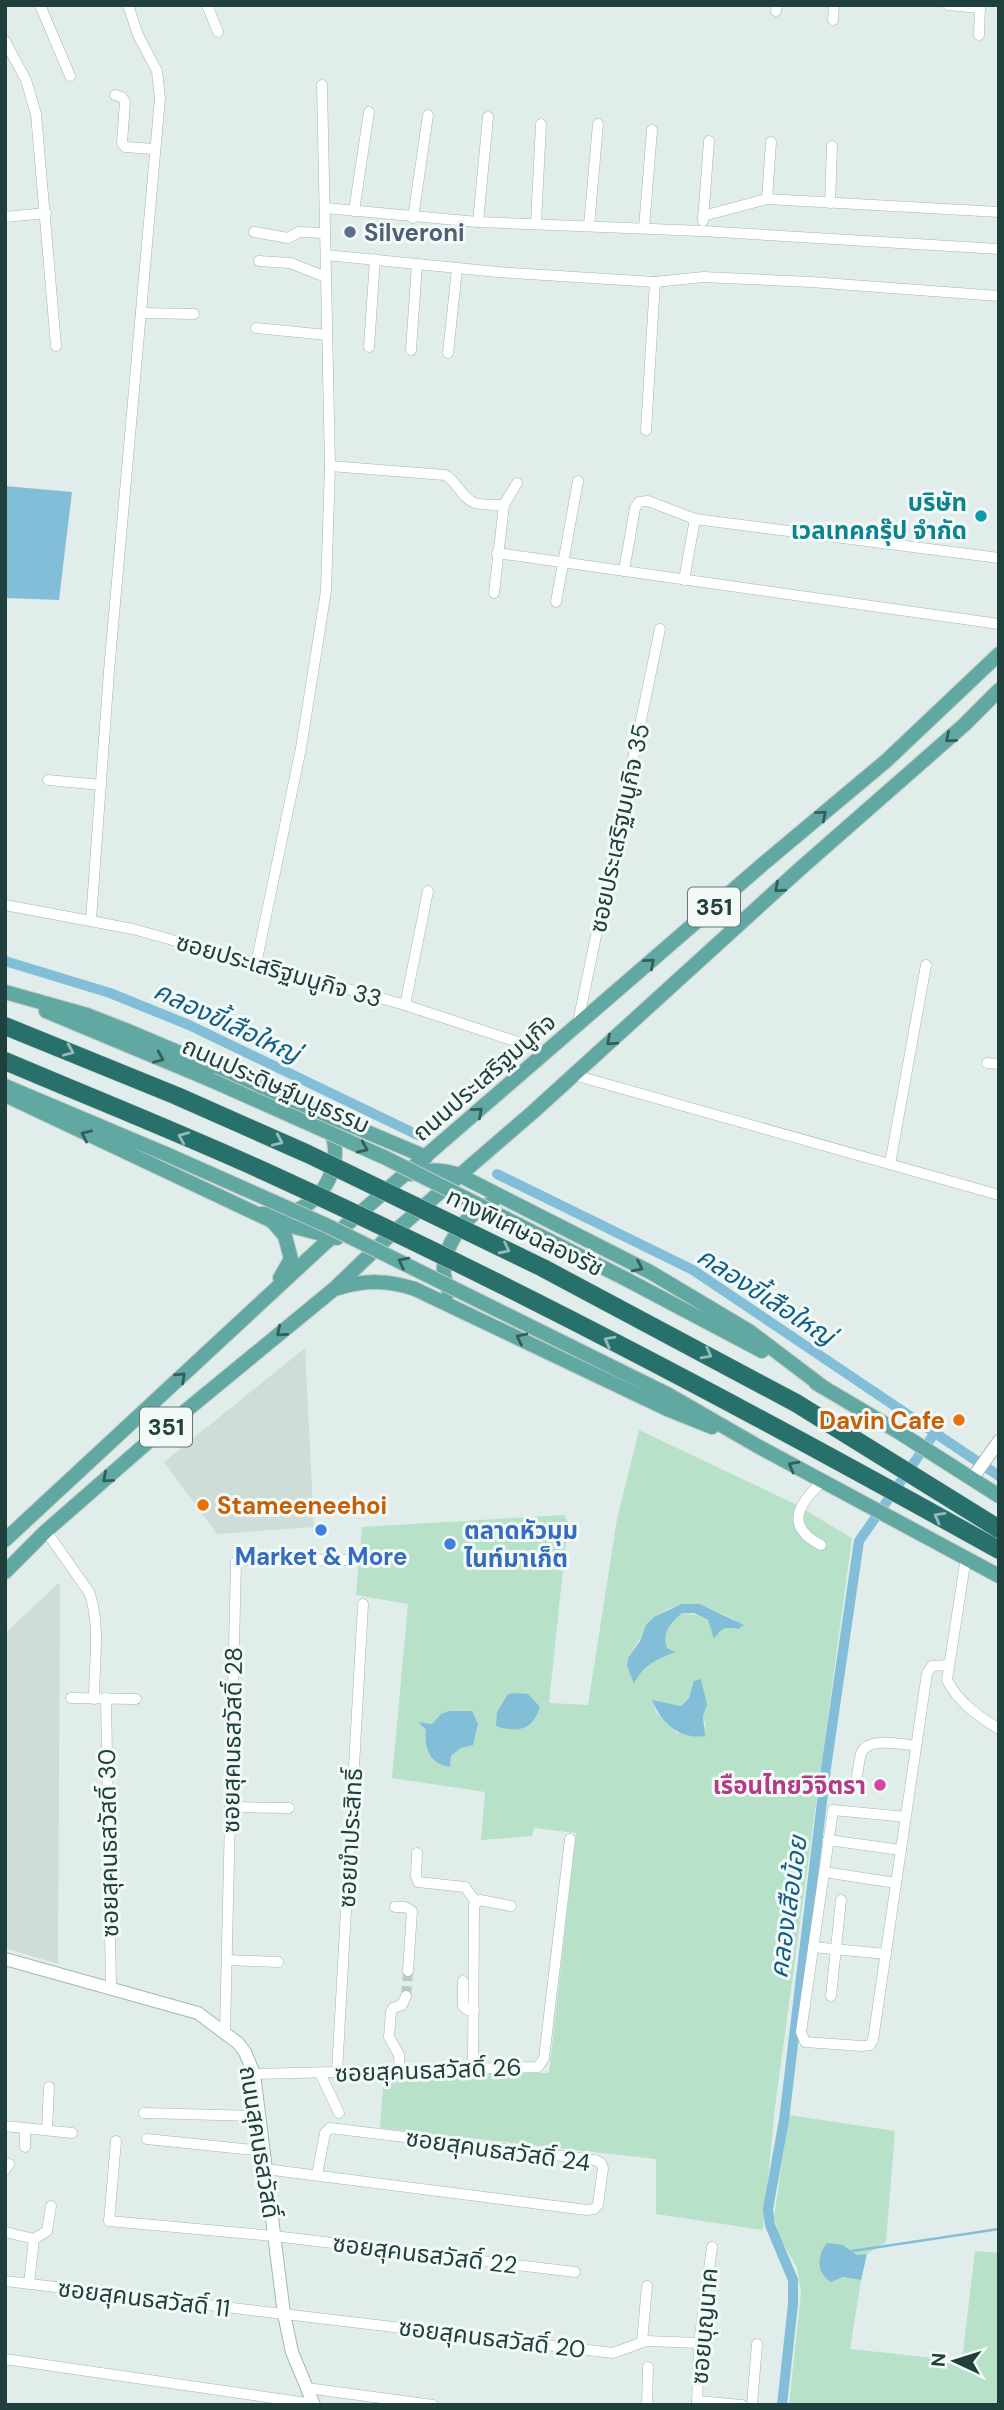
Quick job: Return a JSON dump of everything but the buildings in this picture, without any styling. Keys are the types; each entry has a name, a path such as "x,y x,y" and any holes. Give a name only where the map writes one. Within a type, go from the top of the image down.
{"highway":[{"name":"ทางพิเศษฉลองรัช","path":"5,1026 177,1096 308,1154 543,1268 796,1403 999,1529"},
{"path":"5,1061 265,1172 484,1277 694,1385 999,1550"}],"main road":[{"name":"ถนนประเสริฐมนูกิจ","path":"5,1540 272,1291 763,864 886,761 999,654"},
{"name":"351","path":"5,1572 46,1531 149,1441 334,1289 387,1238 461,1176 792,876 964,725 999,690"},
{"name":"ถนนประดิษฐ์มนูธรรม","path":"5,993 386,1158 622,1276 742,1339 924,1448 979,1470 999,1496"},
{"path":"5,993 87,1015 199,1059 426,1157"},
{"path":"5,1086 328,1226 669,1395 761,1448 999,1576"},
{"path":"5,1095 266,1217 332,1238 371,1241 387,1238"},
{"path":"266,1217 298,1210 311,1202 331,1173 336,1157 333,1135 322,1118 303,1105"},
{"path":"402,1176 433,1170 461,1176 650,1272 749,1331 823,1387"},
{"path":"462,1310 450,1294 444,1275 447,1256 469,1218 480,1208 491,1203 511,1203"},
{"path":"266,1217 285,1236 291,1259 272,1291"},
{"path":"334,1289 368,1281 396,1283 415,1289 667,1409 761,1448"},
{"path":"979,1470 999,1441"},
{"name":"ถนนสุคนธสวัสดิ์","path":"5,1959 183,2007 198,2013 225,2032 245,2052 254,2074 284,2314 292,2352 314,2404"}],"street":[{"path":"40,5 70,76"},
{"path":"91,920 160,98 157,71 138,35 128,5"},
{"path":"207,5 218,32"},
{"path":"833,20 834,5"},
{"path":"948,5 980,7 978,35"},
{"path":"5,41 26,80 36,114 56,346"},
{"path":"257,964 301,748 326,592 330,466 322,85"},
{"path":"115,95 122,97 125,102 122,143 125,147 154,149"},
{"path":"354,211 369,112"},
{"path":"413,218 428,115"},
{"path":"478,222 488,117"},
{"path":"536,223 541,124"},
{"path":"589,226 598,124"},
{"path":"644,228 652,130"},
{"path":"702,231 709,141"},
{"path":"767,199 771,142"},
{"path":"830,203 832,145"},
{"path":"703,216 767,199 999,212"},
{"path":"325,208 478,222 644,228 999,248"},
{"path":"5,217 46,214"},
{"path":"254,232 288,238 299,232 325,233"},
{"path":"326,256 457,269 655,282 703,277 999,296"},
{"path":"369,347 375,259"},
{"path":"260,261 290,263 327,277"},
{"path":"411,350 418,264"},
{"path":"448,352 457,269"},
{"path":"646,430 655,282"},
{"path":"141,313 194,314"},
{"path":"256,328 327,335"},
{"path":"330,466 445,475 451,478 473,503 504,505"},
{"path":"556,602 578,481"},
{"path":"494,593 504,505 517,483"},
{"path":"624,571 635,508 639,502 648,501 695,519 999,558"},
{"path":"684,580 695,519"},
{"path":"498,553 999,624"},
{"name":"ซอยประเสริฐมนูกิจ 35","path":"576,1027 660,629"},
{"path":"48,780 101,785"},
{"path":"405,1005 428,891"},
{"name":"ซอยประเสริฐมนูกิจ 33","path":"5,905 133,929 405,1005 548,1052"},
{"path":"890,1164 926,965"},
{"path":"987,1063 999,1064"},
{"path":"574,1075 999,1195"},
{"path":"821,1545 802,1532 798,1516 804,1502 823,1481"},
{"path":"46,1531 89,1592 93,1602 94,1699"},
{"path":"966,1557 947,1680 953,1693 999,1730"},
{"name":"ซอยสุคนธสวัสดิ์ 28","path":"225,2032 236,1562 239,1559 348,1560"},
{"name":"ซอยขำประสิทธิ์","path":"337,2072 363,1604"},
{"path":"906,1817 832,1810 801,2032 806,2042 862,2046 870,2045 873,2040 906,1817 915,1745 927,1674 932,1666 948,1665"},
{"path":"71,1698 136,1699"},
{"name":"ซอยสุคนธสวัสดิ์ 30","path":"106,1699 111,1987"},
{"path":"857,1777 865,1746 872,1743 915,1745"},
{"path":"230,1807 289,1808"},
{"name":"ซอยสุคนธสวัสดิ์ 26","path":"254,2074 538,2067 542,2064 570,1839"},
{"path":"828,1840 901,1850"},
{"path":"417,1853 418,1882 465,1887 476,1902"},
{"path":"824,1872 896,1883"},
{"path":"476,1902 486,1900 511,1906"},
{"path":"831,1996 841,1900"},
{"path":"473,2068 476,1902"},
{"path":"396,1907 405,1907 412,1911 408,1971"},
{"path":"813,1947 886,1954"},
{"path":"227,1960 278,1962"},
{"path":"463,1981 463,2006 474,2011"},
{"path":"400,2071 399,2055 389,2037 391,2012 393,2008 402,2005 406,1996"},
{"path":"320,2073 339,2113"},
{"path":"47,2130 49,2087"},
{"path":"144,2113 259,2116"},
{"path":"5,2126 72,2133"},
{"path":"24,2147 25,2128"},
{"name":"ซอยสุคนธสวัสดิ์ 24","path":"265,2169 587,2210 598,2205 603,2168 596,2160 330,2128 324,2133 317,2175"},
{"path":"148,2138 263,2151"},
{"name":"ซอยสุคนธสวัสดิ์ 22","path":"116,2141 109,2221 274,2236 575,2272"},
{"path":"5,2232 34,2239 47,2231 51,2206"},
{"path":"29,2284 34,2239"},
{"name":"ซอยบุญนาค","path":"697,2403 699,2343 712,2246"},
{"name":"ซอยสุคนธสวัสดิ์ 11","path":"5,2281 284,2314"},
{"path":"642,2342 648,2286"},
{"name":"ซอยสุคนธสวัสดิ์ 20","path":"284,2314 613,2353 642,2342 699,2343"},
{"path":"752,2405 757,2343"},
{"path":"5,2359 314,2404"},
{"path":"647,2405 648,2367"},
{"path":"307,2388 433,2405"},
{"path":"697,2403 742,2405"}],"shaded area":[{"path":"305,1348 314,1527 217,1534 164,1462"},
{"path":"60,1582 58,1964 5,1948 5,1633"}],"green space":[{"path":"639,1430 795,1504 852,1538 775,2107 763,2230 656,2214 656,2159 380,2128 384,2075 549,2073 576,1833 534,1828 532,1836 481,1840 485,1792 392,1778 408,1604 356,1595 362,1527 564,1515 568,1522 549,1703 588,1705 617,1519","holes":["681,1604 700,1604 734,1619 738,1629 720,1629 693,1614 682,1613 671,1624 666,1637 667,1648 675,1651 654,1661 638,1675 628,1658 653,1619","689,1698 707,1705 703,1716 706,1727 677,1733 656,1712 653,1701 681,1706","441,1714 461,1748 451,1756 419,1723 432,1724"]},
{"path":"789,2115 895,2131 886,2242 867,2254 857,2255 843,2245 843,2277 861,2280 850,2349 962,2361 975,2251 999,2253 999,2405 789,2405 801,2293 797,2268 780,2238 774,2217"}],"water":[{"path":"5,486 72,492 59,600 5,598"},
{"path":"681,1604 700,1604 744,1625 738,1629 724,1629 714,1639 708,1620 694,1613 682,1613 671,1624 666,1637 667,1648 676,1652 651,1664 641,1672 634,1684 627,1666 628,1658 640,1641 646,1625 654,1617"},
{"path":"701,1679 707,1705 703,1716 705,1736 696,1737 680,1732 666,1723 652,1700 681,1706 689,1698 694,1681"},
{"path":"508,1694 528,1694 540,1707 537,1715 523,1728 496,1726 497,1712"},
{"path":"450,1711 472,1711 478,1724 473,1745 461,1748 451,1756 450,1767 433,1759 427,1749 426,1730 418,1722 432,1724 441,1714"},
{"path":"827,2243 843,2245 857,2255 867,2254 861,2280 843,2277 831,2282 826,2278 821,2269 820,2258"}],"waterway":[{"name":"คลองขี้เสือใหญ่","path":"5,961 110,993 189,1025 424,1138"},
{"name":"คลองขี้เสือใหญ่","path":"497,1174 693,1270 999,1476"},
{"name":"คลองเสือน้อย","path":"782,2405 793,2304 793,2280 770,2225 768,2209 784,2120 826,1768 859,1541 934,1434"},
{"path":"852,2251 999,2229"}],"tunnel":[{"path":"406,1996 408,1971"}],"place":[{"name":"Silveroni","path":"350,232"},
{"name":"บริษัท เวลเทคกรุ๊ป จำกัด","path":"981,516"},
{"name":"Davin Cafe","path":"959,1420"},
{"name":"Stameeneehoi","path":"203,1505"},
{"name":"Market & More","path":"321,1530"},
{"name":"ตลาดหัวมุม ไนท์มาเก็ต","path":"450,1544"},
{"name":"เรือนไทยวิจิตรา","path":"880,1785"}]}
